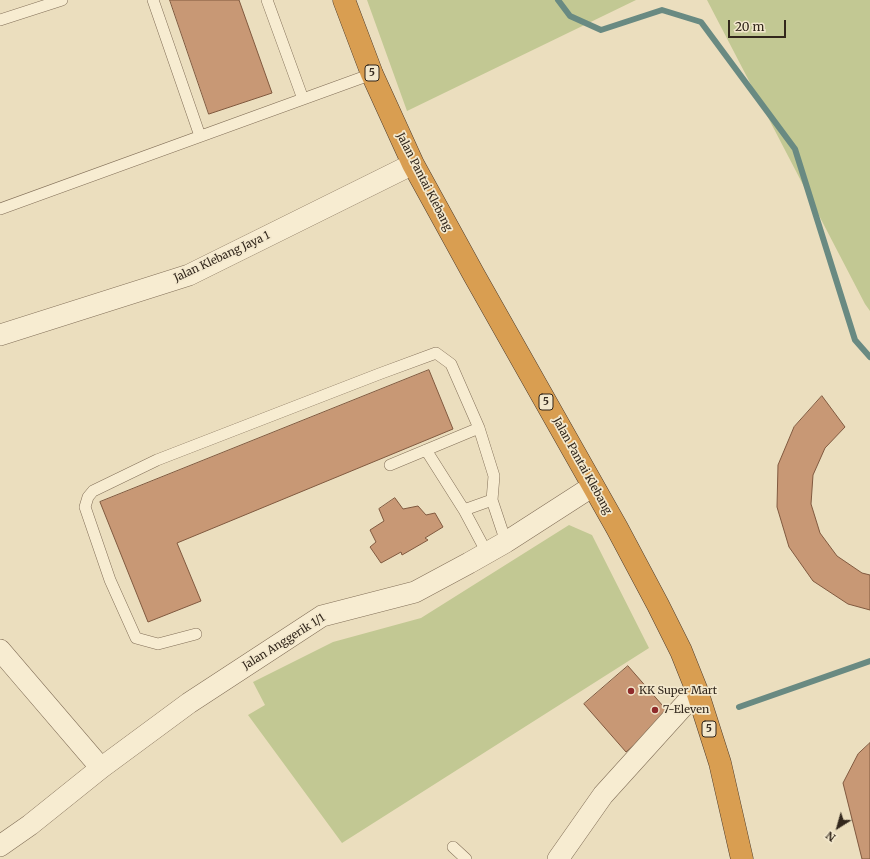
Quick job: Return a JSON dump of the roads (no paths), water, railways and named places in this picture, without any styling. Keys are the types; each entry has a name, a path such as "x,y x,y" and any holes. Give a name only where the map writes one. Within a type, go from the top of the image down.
{"highway":[{"name":"Jalan Pantai Klebang","path":"344,0 372,74 413,164 593,486 658,605 681,651 697,692 720,763 742,859"}],"street":[{"name":"Jalan Klebang Jaya 1","path":"0,335 189,275 413,164"},
{"name":"Jalan Anggerik 1/1","path":"0,846 30,825 101,768 189,703 322,616 415,592 506,542 593,486"},
{"path":"0,650 101,768"},
{"path":"558,859 603,795 697,692"}],"lane":[{"path":"0,20 62,0"},
{"path":"154,0 200,136"},
{"path":"267,0 304,99"},
{"path":"0,209 372,74"},
{"path":"196,634 158,644 136,638 110,580 85,507 88,497 93,491 157,460 436,353 450,364 479,428 494,476 492,500 506,542"},
{"path":"390,465 479,428"},
{"path":"426,450 464,510 487,553"},
{"path":"464,510 492,500"},
{"path":"453,847 466,859"}],"waterway":[{"path":"558,0 570,16 601,30 662,10 701,22 795,149 855,340 870,357"},
{"path":"739,707 870,661"}],"place":[{"name":"KK Super Mart","path":"631,691"},
{"name":"7-Eleven","path":"655,710"}]}
